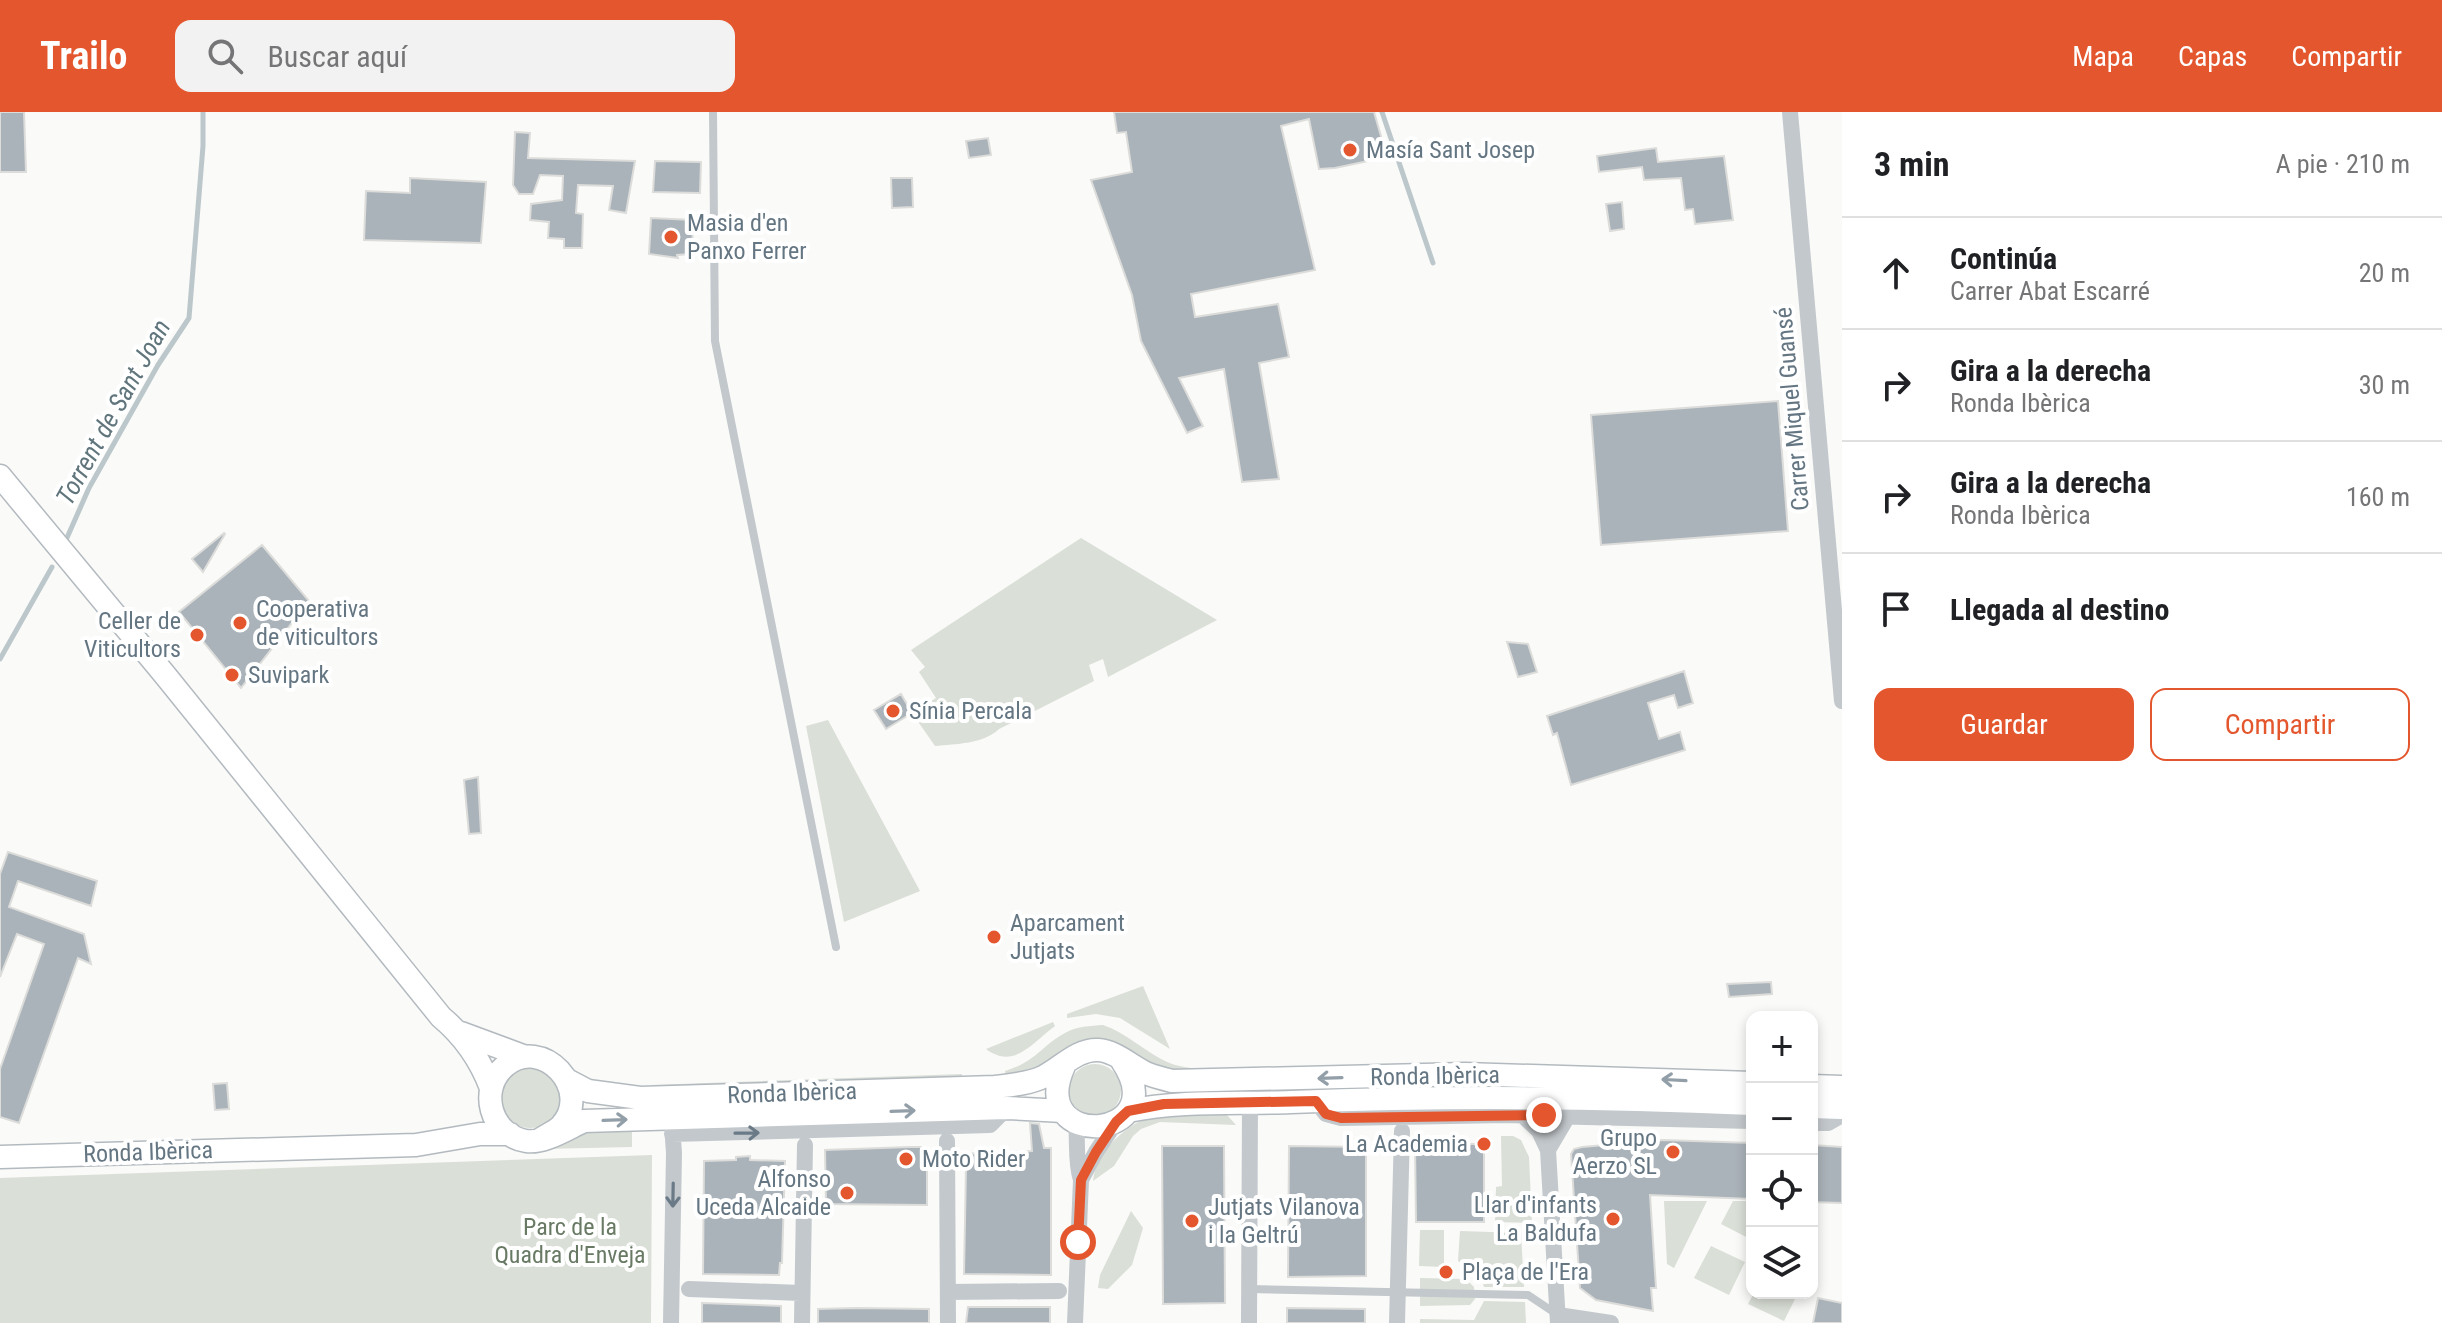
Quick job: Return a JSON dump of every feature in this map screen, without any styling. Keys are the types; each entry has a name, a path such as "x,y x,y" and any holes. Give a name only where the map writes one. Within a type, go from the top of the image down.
{"street":[{"name":"Carrer Miquel Guansé","path":"1790,112 1842,701"},
{"path":"0,476 441,1017 460,1033 479,1060 499,1123 510,1134"},
{"path":"460,1033 523,1056"},
{"name":"Ronda Ibèrica","path":"440,1140 476,1116 490,1095 493,1077 512,1059 523,1056 539,1057 552,1063 567,1080 588,1091 648,1098 1018,1085 1064,1066 1073,1057 1098,1050 1111,1053 1148,1074 1172,1081 1465,1074 1746,1083"},
{"path":"1081,1180 1134,1094 1132,1076 1122,1061"},
{"path":"1064,1066 1057,1081 1057,1097 1070,1117 1079,1149 1076,1167 1081,1180 1075,1323"},
{"path":"541,1139 561,1127 569,1113 571,1095 567,1080"},
{"path":"1818,1086 1842,1087"},
{"name":"Ronda Ibèrica","path":"0,1157 416,1145 480,1134 510,1134 526,1141 541,1139 584,1121 672,1126 1007,1108 1070,1117 1089,1128 1103,1128 1122,1117 1164,1104 1532,1097 1746,1104"},
{"name":"Ronda Ibèrica","path":"1316,1101 1326,1114 1341,1118 1522,1115 1746,1121"},
{"path":"1249,1323 1250,1102"},
{"path":"1818,1107 1842,1108"},
{"path":"1522,1115 1539,1131 1548,1150 1558,1319 1611,1323"},
{"path":"1818,1123 1828,1123 1842,1115"},
{"path":"1548,1150 1568,1116"},
{"path":"671,1323 672,1126"},
{"path":"1397,1323 1402,1131"},
{"path":"947,1141 948,1323"},
{"path":"802,1323 805,1145"},
{"path":"689,1289 801,1293"},
{"path":"948,1292 1059,1291"}],"lane":[{"path":"713,112 715,341 836,947"},
{"path":"1249,1289 1528,1295 1558,1319"}],"green space":[{"path":"1081,538 1217,620 1108,677 1103,659 1089,665 1094,681 985,738 935,746 912,713 936,698 919,672 925,667 911,650"},
{"path":"828,720 920,891 844,922 806,726"},
{"path":"1143,986 1170,1049 1120,1018 1096,1014 1067,1018 1067,1014"},
{"path":"1053,1022 1055,1026 1022,1052 1005,1057 986,1049"},
{"path":"1103,1025 1174,1065 1218,1070 1276,1067 1276,1071 1174,1074 1140,1060 1123,1046 1100,1038 1081,1040 1061,1051 1044,1066 1021,1076 1006,1078 1005,1071 1024,1063 1065,1033"},
{"path":"1095,1064 1114,1071 1121,1090 1114,1109 1095,1116 1076,1109 1069,1090 1076,1071"},
{"path":"530,1066 552,1075 561,1097 552,1119 530,1128 508,1119 499,1097 508,1075"},
{"path":"962,1074 962,1079 652,1089 652,1085"},
{"path":"1177,1111 1216,1111 1227,1115 1236,1125 1160,1122 1141,1129 1114,1166 1093,1181 1100,1160 1114,1140 1143,1119"},
{"path":"586,1129 632,1129 632,1147 542,1149"},
{"path":"1501,1136 1521,1140 1529,1157 1532,1223 1495,1222 1496,1187 1502,1186"},
{"name":"Parc de la Quadra d'Enveja","path":"652,1155 651,1323 0,1323 0,1178"},
{"path":"1664,1201 1707,1201 1674,1268 1667,1264"},
{"path":"1733,1201 1746,1201 1746,1237 1721,1224"},
{"path":"1131,1211 1143,1228 1132,1265 1108,1289 1098,1288 1100,1275"},
{"path":"1420,1230 1444,1230 1444,1267 1419,1266"},
{"path":"1460,1231 1521,1233 1524,1287 1484,1287 1480,1274 1458,1261"},
{"path":"1711,1246 1745,1262 1729,1295 1694,1278"},
{"path":"1420,1278 1466,1279 1474,1287 1475,1299 1470,1305 1420,1306"},
{"path":"1751,1299 1795,1299 1784,1321 1748,1304"},
{"path":"1484,1301 1525,1302 1526,1323 1420,1323 1420,1319 1474,1320"}],"building":[{"path":"0,112 24,112 26,172 0,172"},
{"path":"1114,112 1374,112 1387,157 1335,168 1319,169 1309,119 1281,126 1315,270 1191,294 1195,317 1278,304 1289,357 1259,363 1279,479 1242,482 1224,369 1179,378 1203,426 1187,433 1141,341 1132,295 1091,180 1132,172 1126,132 1117,133"},
{"path":"515,132 530,133 528,158 635,161 626,213 609,210 613,186 578,185 576,213 583,214 582,248 564,248 564,239 548,238 549,222 530,220 531,204 562,200 563,176 540,175 533,194 519,194 513,185"},
{"path":"988,138 991,155 969,158 966,141"},
{"path":"1656,148 1658,162 1724,156 1733,220 1695,224 1693,209 1685,210 1681,178 1644,180 1642,167 1599,172 1597,156"},
{"path":"655,161 701,162 700,193 653,192"},
{"path":"410,178 486,182 481,243 364,240 366,191 410,193"},
{"path":"891,178 912,178 913,207 892,208"},
{"path":"1622,202 1624,229 1610,231 1606,204"},
{"name":"Masia d'en Panxo Ferrer","path":"651,218 693,220 692,254 677,255 678,258 649,254"},
{"path":"1778,401 1788,531 1601,545 1591,415"},
{"path":"225,534 203,572 192,559"},
{"name":"Cooperativa de viticultors","path":"262,545 309,601 241,688 179,612"},
{"path":"1507,642 1528,644 1537,672 1518,677"},
{"path":"1684,671 1693,703 1678,708 1674,695 1648,703 1659,739 1680,732 1685,750 1571,785 1557,733 1553,735 1547,716"},
{"name":"Sínia Percala","path":"901,694 912,713 886,729 874,710"},
{"path":"478,777 481,833 469,834 464,780"},
{"path":"8,852 97,881 91,906 18,881 9,907 84,934 91,964 78,958 19,1123 0,1117 0,1069 44,944 17,934 0,977 0,874"},
{"path":"1771,982 1772,994 1729,997 1727,984"},
{"path":"227,1083 229,1109 215,1110 213,1084"},
{"path":"1030,1123 1039,1124 1044,1148 1051,1148 1051,1275 964,1274 966,1168 962,1168 963,1154 1032,1151"},
{"name":"Llar d'infants La Baldufa","path":"1663,1140 1746,1143 1746,1199 1650,1195 1656,1288 1651,1288 1653,1311 1596,1300 1580,1288 1571,1154 1574,1149"},
{"path":"1415,1144 1484,1144 1484,1222 1416,1222"},
{"path":"1818,1145 1842,1147 1842,1203 1818,1202"},
{"path":"1162,1146 1224,1146 1225,1303 1163,1304"},
{"path":"1289,1146 1366,1147 1366,1276 1288,1277"},
{"path":"927,1147 927,1205 826,1204 825,1150"},
{"path":"750,1156 750,1160 785,1161 779,1275 703,1274 704,1161 736,1160 736,1157"},
{"path":"1818,1298 1842,1303 1842,1323 1813,1323"},
{"path":"702,1303 781,1306 781,1323 702,1323"},
{"path":"968,1307 1050,1307 1050,1323 966,1323"},
{"path":"1287,1308 1365,1309 1365,1323 1287,1323"},
{"path":"818,1309 929,1309 929,1323 818,1323"}],"waterway":[{"name":"Torrent de Sant Joan","path":"66,540 89,488 158,365 189,318 203,112"},
{"path":"1382,112 1433,263"},
{"name":"Torrent de Sant Joan","path":"0,659 52,567"}],"place":[{"name":"Masía Sant Josep","path":"1350,150"},
{"name":"Masia d'en Panxo Ferrer","path":"671,237"},
{"name":"Cooperativa de viticultors","path":"240,623"},
{"name":"Celler de Viticultors","path":"197,635"},
{"name":"Suvipark","path":"232,675"},
{"name":"Sínia Percala","path":"893,711"},
{"name":"Aparcament Jutjats","path":"994,937"},
{"name":"La Academia","path":"1484,1144"},
{"name":"Grupo Aerzo SL","path":"1673,1152"},
{"name":"Moto Rider","path":"906,1159"},
{"name":"Alfonso Uceda Alcaide","path":"847,1193"},
{"name":"Llar d'infants La Baldufa","path":"1613,1219"},
{"name":"Jutjats Vilanova i la Geltrú","path":"1192,1221"},
{"name":"Plaça de l'Era","path":"1446,1272"}],"route":[{"path":"1078,1242 1081,1180 1116,1122 1128,1111 1164,1104 1316,1101 1326,1114 1341,1118 1544,1115"}]}
